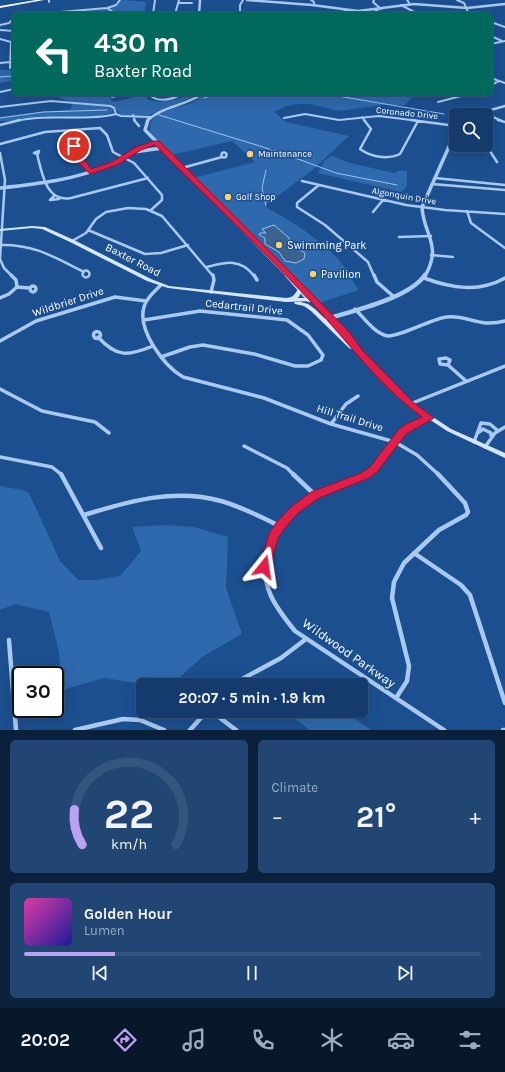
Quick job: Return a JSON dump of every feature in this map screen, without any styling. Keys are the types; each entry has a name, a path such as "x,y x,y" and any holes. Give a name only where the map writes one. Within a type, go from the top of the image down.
{"highway":[{"path":"1,6 35,0"},
{"path":"1,6 42,0"}],"main road":[{"name":"Baxter Road","path":"0,230 38,227 72,241 161,285 286,300 311,300"},
{"path":"286,300 296,298 300,290"},
{"path":"261,297 300,303 309,307 357,352 360,353"},
{"path":"311,300 410,404 429,418 474,442 505,456"}],"street":[{"path":"68,12 106,8 113,6 120,0"},
{"path":"153,12 155,0"},
{"path":"176,12 179,0"},
{"path":"199,12 200,0"},
{"path":"240,12 240,5 243,0"},
{"path":"247,0 314,5 346,10 375,10 410,4 467,8 504,5"},
{"path":"311,0 314,2 314,5"},
{"path":"374,0 373,2 381,9"},
{"path":"407,0 410,4"},
{"path":"457,0 464,3 468,12"},
{"path":"178,3 192,3"},
{"path":"401,5 414,12"},
{"path":"106,8 113,12"},
{"path":"375,10 380,12"},
{"path":"0,25 12,20"},
{"path":"493,23 505,27"},
{"path":"0,30 12,31"},
{"path":"493,37 504,41"},
{"path":"0,39 12,42 10,68"},
{"path":"493,44 504,41"},
{"path":"0,62 10,62"},
{"path":"493,79 505,83"},
{"path":"493,84 499,81"},
{"path":"0,92 12,89"},
{"path":"112,97 116,96"},
{"path":"150,96 153,99 160,100 178,96"},
{"path":"198,96 189,101 165,108 151,117 146,122 145,127 156,142 311,300"},
{"path":"438,102 461,96"},
{"path":"0,107 56,101 110,106 114,108 116,114"},
{"path":"493,109 505,106"},
{"path":"0,125 33,117 78,119 100,118 116,114 123,116 151,117"},
{"name":"Coronado Drive","path":"284,118 302,114 336,120 379,116 449,125"},
{"path":"133,116 133,119 139,126"},
{"path":"362,117 370,129 360,149 366,153 392,157 399,156 418,121"},
{"path":"493,118 505,122"},
{"path":"0,144 45,132 98,128 107,135 113,152 132,161 148,178 163,198 151,210"},
{"path":"2,188 46,182 90,172 115,163 138,148 156,142"},
{"path":"134,152 162,148"},
{"path":"74,149 90,172"},
{"path":"328,318 393,296 415,286 424,278 429,267 431,255 431,236 422,217 422,208 449,149"},
{"path":"491,152 497,162"},
{"path":"0,154 5,175 2,188 0,258 4,268 16,280 17,287"},
{"path":"37,154 46,182 54,196 59,198 71,198 148,178"},
{"path":"182,168 222,157"},
{"path":"435,178 469,183 505,185"},
{"name":"Algonquin Drive","path":"302,181 422,208 505,214"},
{"path":"432,184 505,190"},
{"path":"318,185 311,193 297,203 297,207 325,225 368,262 377,282 393,296"},
{"path":"54,196 49,200 53,201 59,198"},
{"path":"373,212 382,200"},
{"path":"72,241 88,230 96,219 106,212 132,207 151,210 162,216 207,267 214,277 211,292"},
{"path":"467,211 471,223 505,248"},
{"path":"88,230 101,234 138,253 161,253 188,245"},
{"path":"400,237 431,236"},
{"path":"0,245 16,244 33,247 84,272"},
{"path":"431,255 453,257"},
{"path":"207,267 226,261 237,261 250,270 257,280"},
{"path":"424,278 447,285 478,288 492,285 505,278"},
{"path":"293,280 300,290 311,300"},
{"path":"146,301 161,285"},
{"path":"0,298 9,294 17,287 29,288"},
{"name":"Wildbrier Drive","path":"0,341 36,321 114,297 146,301"},
{"name":"Hill Trail Drive","path":"146,301 142,311 152,346 174,372 183,377 264,398 331,424 394,442 417,455 432,467 468,507 466,515 439,530 414,554 397,574 392,588 392,598 409,666 407,681 396,698"},
{"path":"355,309 378,332 389,336 443,318 455,317 487,325 494,325 505,321"},
{"name":"Cedartrail Drive","path":"144,320 200,311 287,320 296,324 313,341 322,352 323,358 308,366 295,366 254,354 203,345 190,347 161,357"},
{"path":"98,337 109,349 120,354 135,353 152,346"},
{"path":"448,365 466,381"},
{"path":"410,404 505,366"},
{"path":"0,389 44,411 79,417 102,424 109,433"},
{"path":"331,424 346,404 358,396"},
{"name":"Wildwood Parkway","path":"429,418 409,426 402,431 373,470 365,476 315,495 295,510 280,526 273,537 264,567 271,599 284,619 306,639 444,730"},
{"path":"474,442 479,432 479,424 490,424 497,430"},
{"path":"485,447 491,436 497,430 505,427"},
{"path":"479,432 482,429 487,430 491,433 491,436"},
{"path":"244,446 288,468 315,495"},
{"path":"0,457 52,467 60,472 101,548"},
{"path":"84,515 154,496 189,495 221,501 280,526"},
{"path":"414,554 461,585 470,595 505,703"},
{"path":"244,678 281,658 306,639"},
{"path":"9,640 16,730"},
{"path":"190,730 201,718"},
{"path":"220,718 236,730"},
{"path":"75,730 123,719 140,720 164,730"}],"shaded area":[{"path":"122,0 146,2 144,12 68,12 106,9 117,5"},
{"path":"0,70 12,70 12,81 0,83"},
{"path":"60,96 109,97 113,102 146,96 148,100 161,102 195,96 149,115 122,115 111,106 69,101 59,98"},
{"path":"202,96 418,96 411,98 405,105 384,105 338,111 310,104 299,104 287,106 274,112 286,122 349,136 310,172 264,206 322,243 344,266 359,290 319,303 193,178 255,162 232,141 171,155 150,132 150,124 158,114 193,102"},
{"path":"72,103 111,108 113,112 96,117 72,119 41,116 11,121 0,121 0,117 71,109"},
{"path":"332,156 350,163 394,173 400,170 407,171 407,186 401,192 318,173 324,161"},
{"name":"Swimming Park","path":"274,225 288,237 293,246 305,253 304,259 296,263 285,261 279,252 265,244 265,238 259,235 260,233 266,233 262,229"},
{"path":"0,486 23,490 29,493 60,561 78,580 96,580 120,576 141,551 132,527 165,525 194,527 228,537 226,588 242,634 202,657 179,678 136,678 136,683 104,678 64,689 64,666 60,666 59,652 49,612 15,604 0,610"},
{"path":"294,718 354,718 371,730 310,730"}],"waterway":[{"path":"0,77 12,76"},
{"path":"204,98 211,96"},
{"path":"338,96 444,114"},
{"path":"0,118 43,112 107,110"},
{"path":"159,115 279,152 336,173 397,185"},
{"path":"270,151 270,156"},
{"path":"266,170 262,188 266,206"}],"place":[{"name":"Maintenance","path":"250,154"},
{"name":"Golf Shop","path":"228,197"},
{"name":"Swimming Park","path":"279,245"},
{"name":"Pavilion","path":"313,274"}],"route":[{"path":"74,146 77,146 74,149 80,160 90,172 115,163 138,148 156,142 310,296 347,335 360,353 410,404 429,418 409,426 402,431 373,470 365,476 315,495 295,510 280,526 273,537 266,556 264,567"}]}
